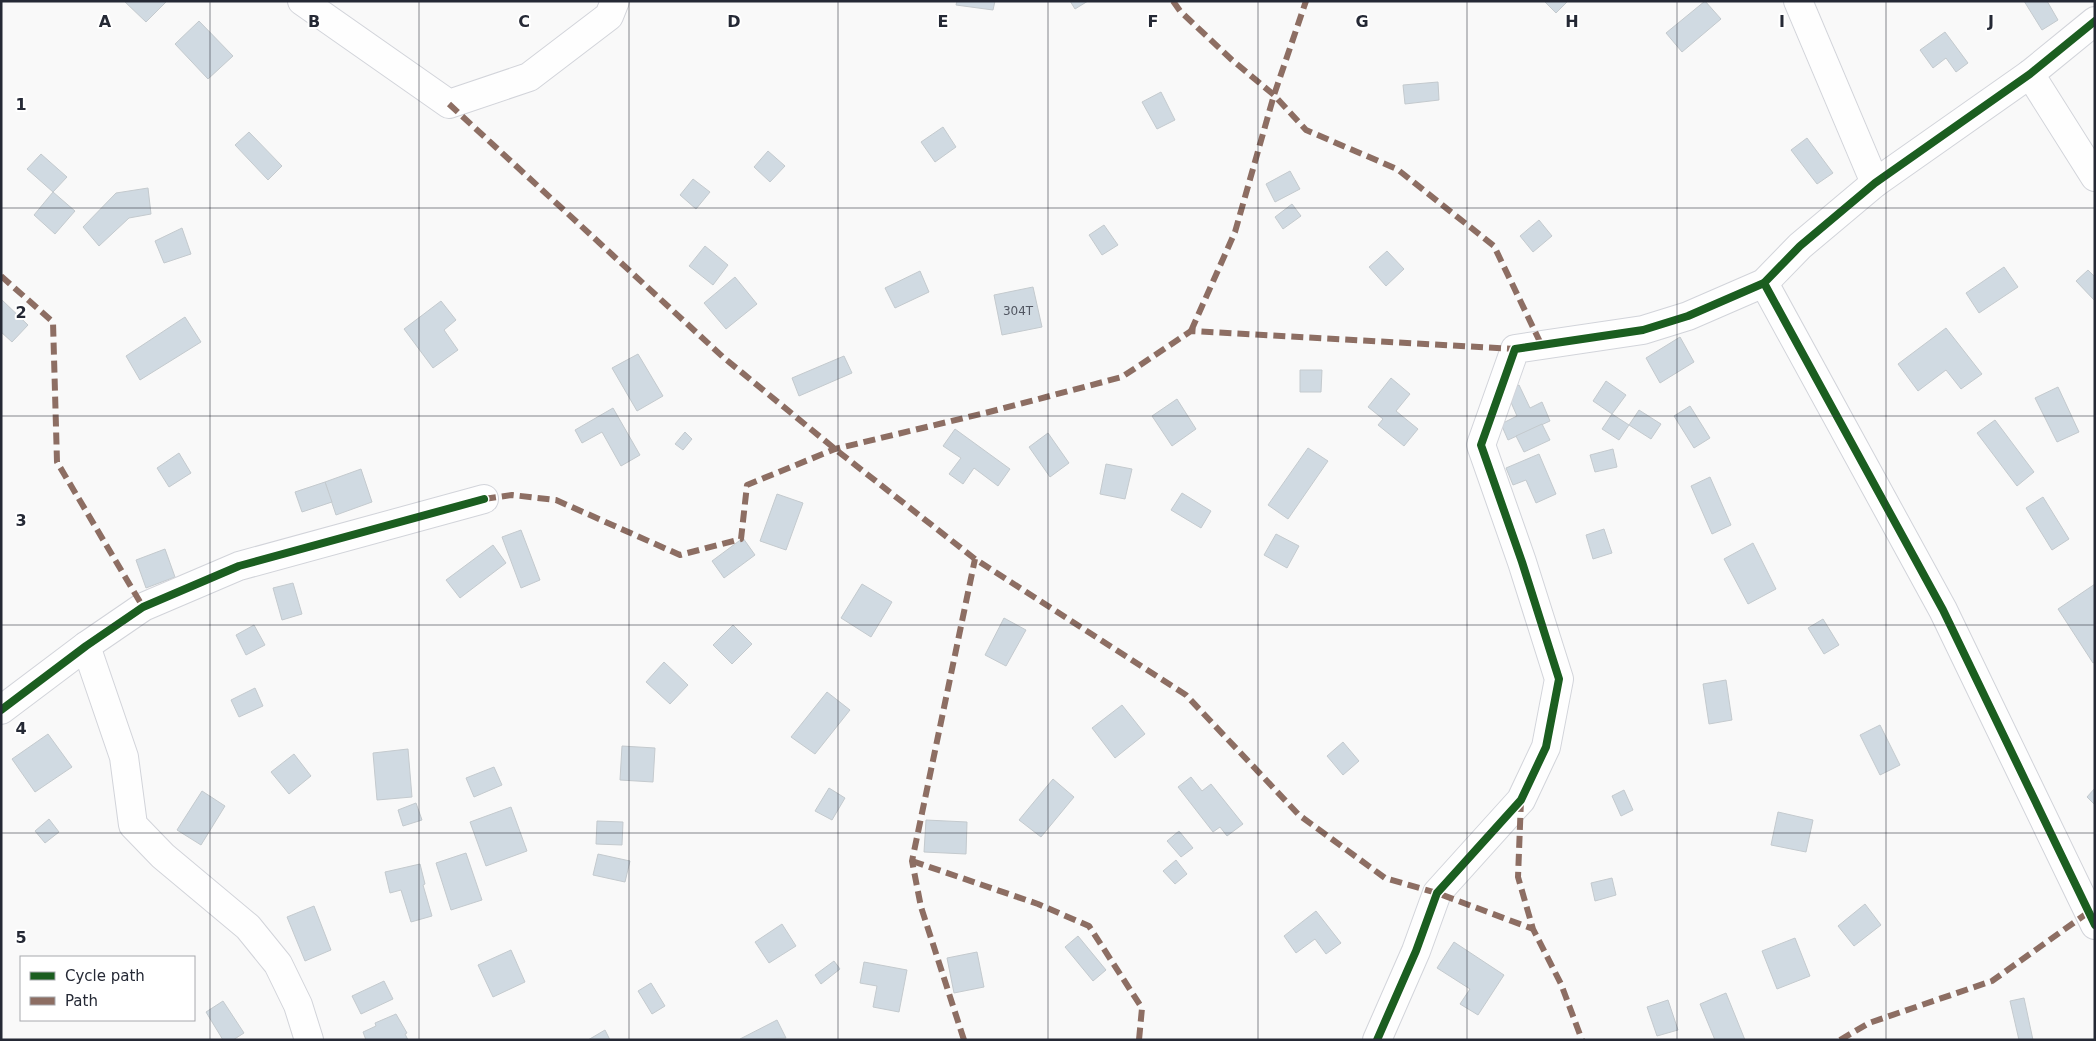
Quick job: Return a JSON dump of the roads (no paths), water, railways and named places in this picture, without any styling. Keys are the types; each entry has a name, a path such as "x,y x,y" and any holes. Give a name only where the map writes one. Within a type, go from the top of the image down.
{"street":[{"path":"302,1 449,104 529,77 608,16 615,1"},
{"path":"1798,1 1875,183"},
{"path":"1378,1040 1416,951 1437,893 1521,800 1546,746 1559,679 1522,562 1481,446 1515,349 1643,330 1688,316 1764,283 1800,246 1875,183 2030,74 2095,21"},
{"path":"2030,74 2095,178"},
{"path":"1764,283 1943,610 2095,925"},
{"path":"1,710 86,646 143,607 239,566 484,499"},
{"path":"86,646 124,757 133,825 163,856 248,927 278,964 298,1005 309,1040"}]}
